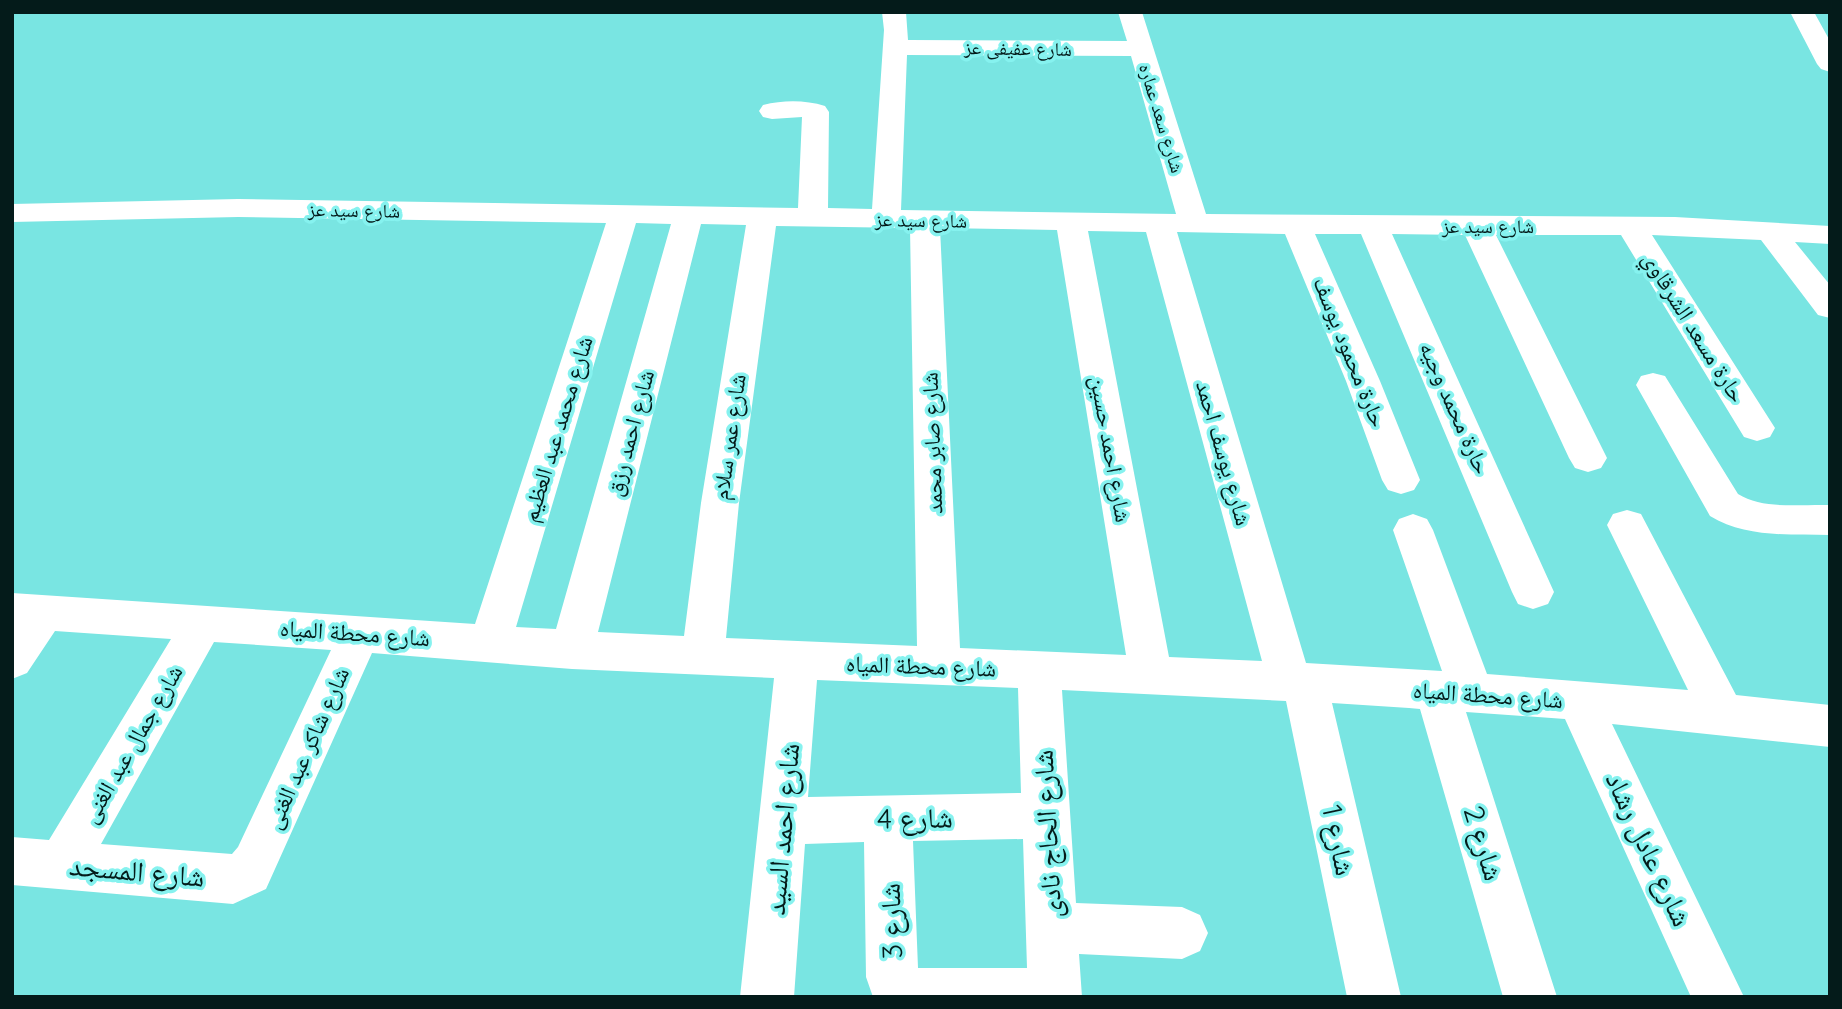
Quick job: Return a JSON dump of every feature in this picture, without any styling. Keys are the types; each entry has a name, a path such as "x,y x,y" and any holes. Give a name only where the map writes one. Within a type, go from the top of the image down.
{"street":[{"path":"886,219 895,47 894,12"},
{"name":"شارع سعد عماره","path":"1130,12 1141,49 1177,223"},
{"path":"1802,12 1830,64"},
{"name":"شارع عفيفى عز","path":"895,47 1141,49"},
{"path":"772,111 806,109 816,112 813,218"},
{"name":"شارع سيد عز","path":"12,213 238,208 1373,226 1631,226 1769,230 1830,235"},
{"name":"شارع محمد عبد العظيم","path":"490,643 624,215"},
{"name":"شارع احمد رزق","path":"572,649 688,216"},
{"name":"شارع عمر سلام","path":"704,656 720,503 762,218"},
{"name":"شارع صابر محمد","path":"925,220 939,667"},
{"name":"شارع احمد حسين","path":"1071,222 1151,676"},
{"name":"شارع يوسف احمد","path":"1177,223 1297,683"},
{"name":"حارة محمود يوسف","path":"1296,225 1363,382 1401,480"},
{"name":"حارة محمد وجيه","path":"1373,226 1533,592"},
{"name":"حارة مسعد الشرقاوي","path":"1631,226 1757,428"},
{"path":"1477,227 1588,458"},
{"path":"1769,230 1830,307"},
{"path":"1653,385 1724,505 1744,515 1830,520"},
{"path":"1628,525 1722,714"},
{"path":"1413,530 1455,691"},
{"path":"12,660 28,612"},
{"name":"شارع محطة المياه","path":"28,612 572,649 1455,691 1722,714 1827,731"},
{"name":"شارع جمال عبد الغنى","path":"62,865 203,623"},
{"name":"شارع شاكر عبد الغنى","path":"255,864 360,633"},
{"name":"شارع احمد السيد","path":"767,997 797,660"},
{"name":"شارع الحاج نادى","path":"1039,670 1055,996"},
{"name":"شارع 1","path":"1297,683 1374,997"},
{"name":"شارع 2","path":"1455,691 1530,997"},
{"name":"شارع عادل رشاد","path":"1579,702 1718,997"},
{"name":"شارع 4","path":"783,821 1046,815"},
{"name":"شارع 3","path":"888,819 892,976 899,991 906,994 1055,996"},
{"name":"شارع المسجد","path":"12,861 233,879 249,872 255,864"},
{"path":"1052,928 1182,933"}]}
